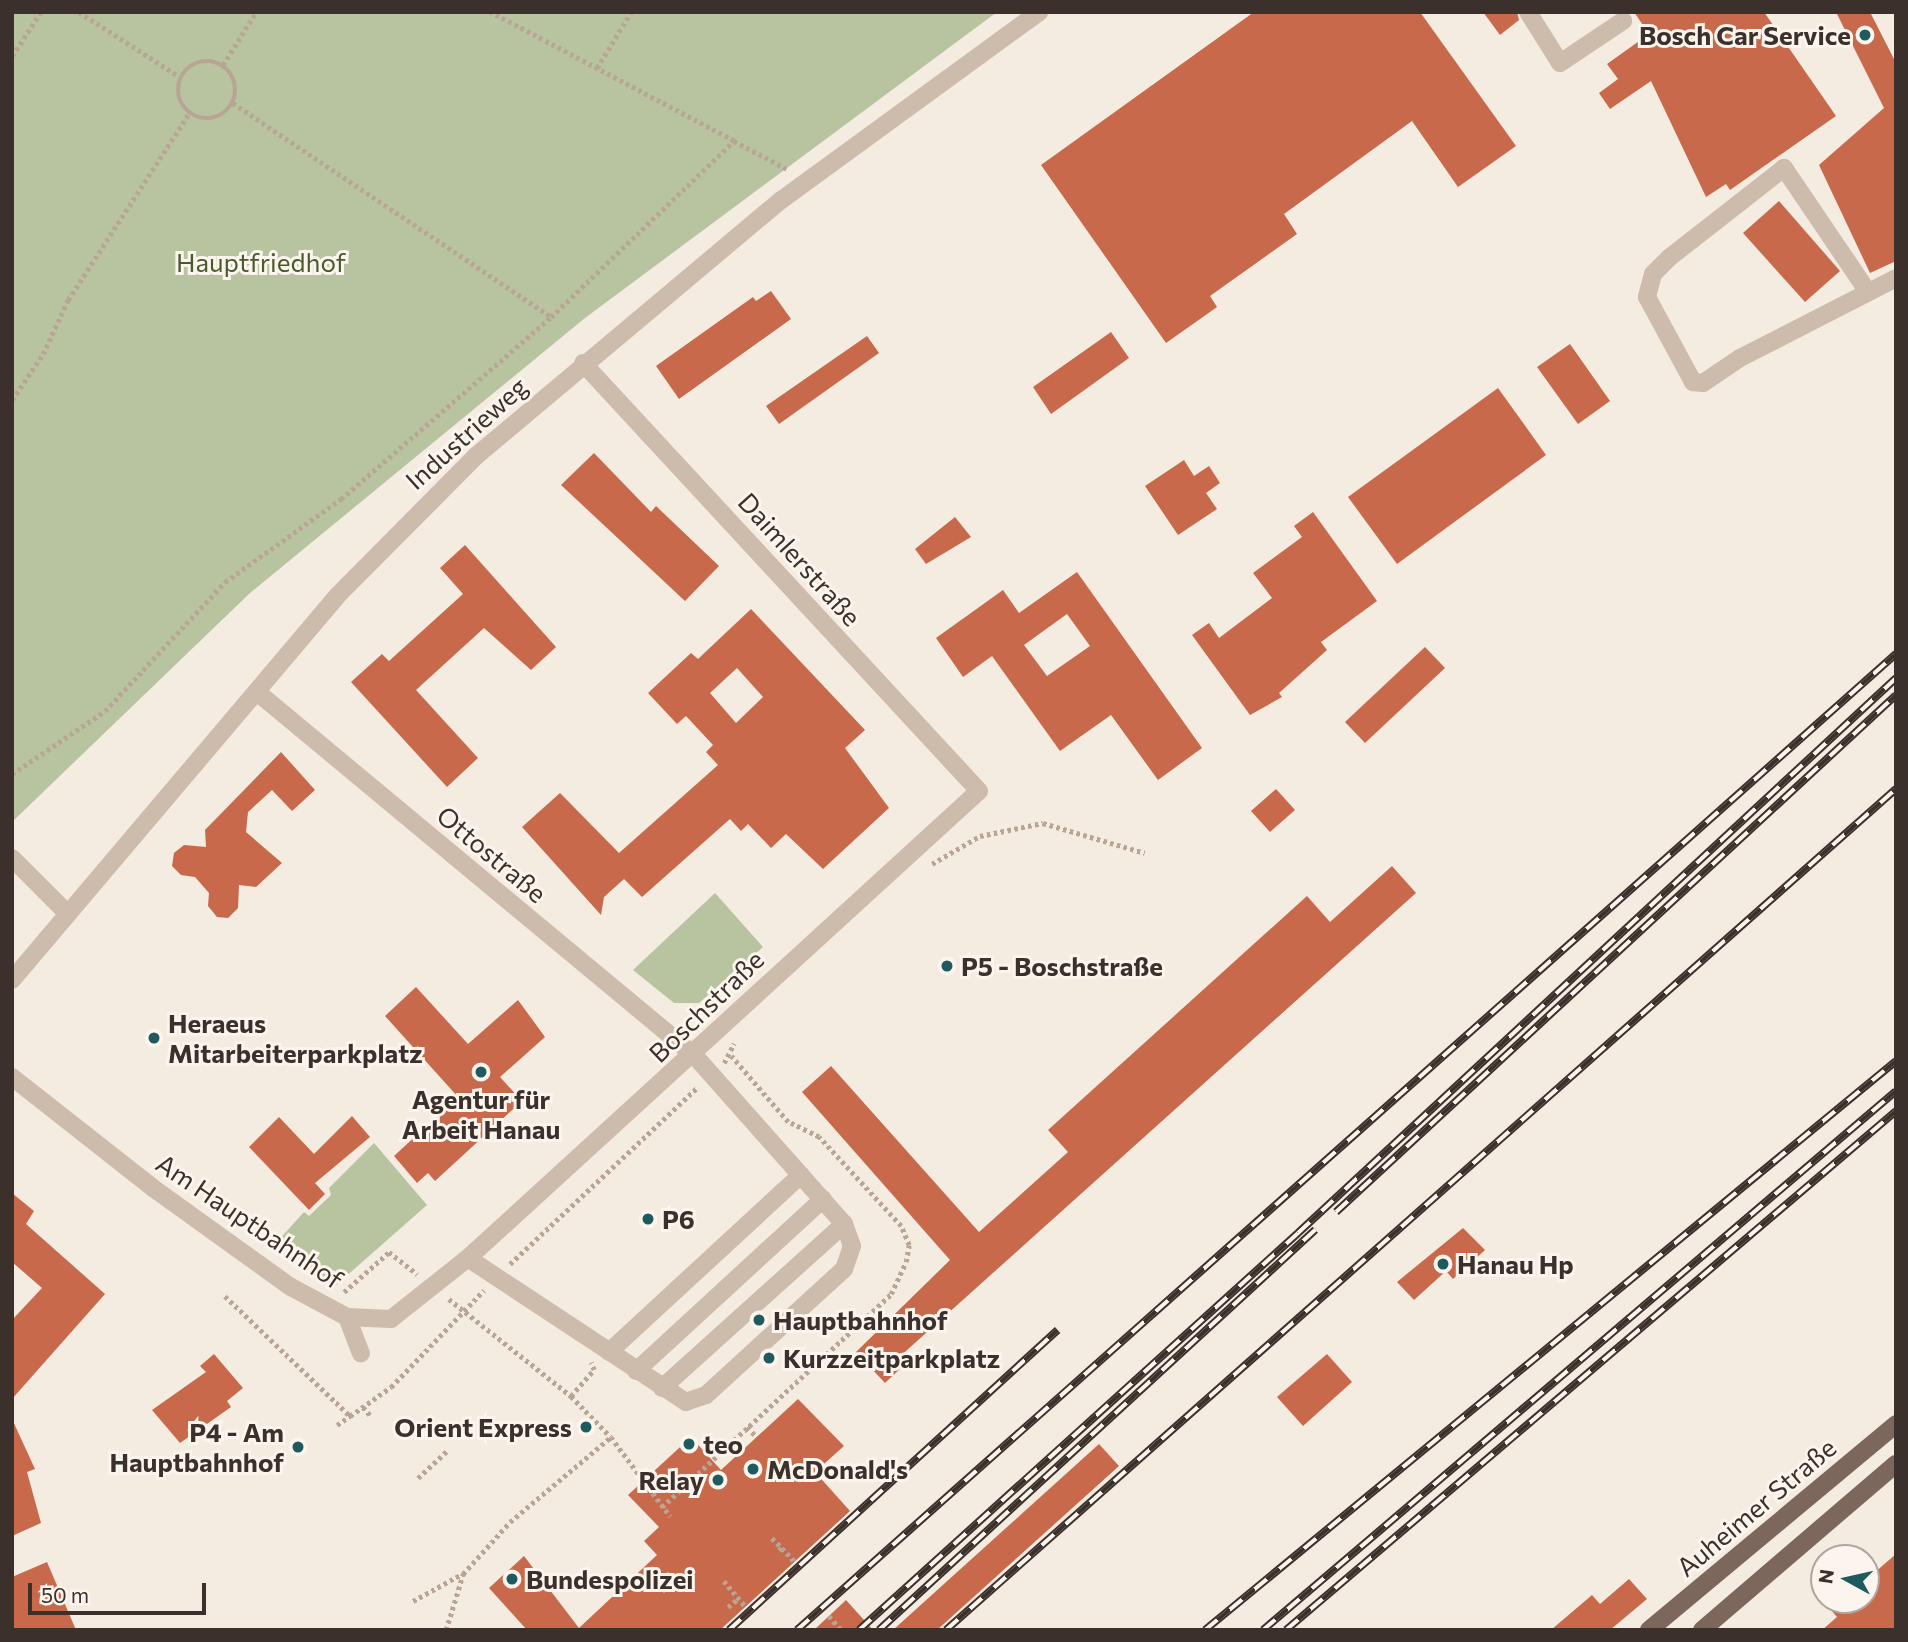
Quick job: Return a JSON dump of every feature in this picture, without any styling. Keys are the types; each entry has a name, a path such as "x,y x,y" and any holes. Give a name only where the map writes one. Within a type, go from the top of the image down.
{"main road":[{"name":"Auheimer Straße","path":"1649,1630 1896,1424"},
{"path":"1702,1630 1896,1464"}],"street":[{"name":"Industrieweg","path":"12,980 257,692 394,536 583,363 809,180 1039,12"},
{"path":"1528,12 1560,63 1623,21"},
{"path":"1868,292 1784,168 1670,257 1653,274 1647,297 1693,382 1703,383 1740,358 1896,278"},
{"name":"Daimlerstraße","path":"583,363 979,791"},
{"name":"Ottostraße","path":"257,692 694,1055 844,1224"},
{"name":"Boschstraße","path":"468,1258 694,1055 979,791"},
{"path":"12,858 68,914"},
{"name":"Am Hauptbahnhof","path":"12,1077 173,1203 291,1287 347,1317 391,1319 435,1287 468,1258"},
{"path":"609,1353 801,1175"},
{"path":"636,1371 823,1199"},
{"path":"468,1258 636,1371 662,1388 686,1402 706,1395 844,1269 852,1246 844,1224 662,1388"},
{"path":"347,1317 360,1353"}],"path":[{"path":"12,56 41,12"},
{"path":"79,12 180,77"},
{"path":"223,65 256,12"},
{"path":"490,12 809,180"},
{"path":"597,68 631,12"},
{"path":"208,60 223,65 234,75 230,111 207,121 189,114 177,93 180,77 192,64 208,60"},
{"path":"233,103 551,317"},
{"path":"12,400 43,354 68,300 189,114"},
{"path":"12,774 105,711 225,582 341,499 551,317 734,141"},
{"path":"928,867 980,836 1017,825 1073,829 1145,853"},
{"path":"337,1425 391,1387 497,1277 731,1056 740,1034"},
{"path":"731,1056 788,1122"},
{"path":"330,1287 341,1295 389,1252 571,1396 611,1437 670,1516"},
{"path":"225,1296 350,1416"},
{"path":"571,1396 594,1370 588,1358"},
{"path":"363,1407 370,1415"},
{"path":"747,1427 757,1437"},
{"path":"413,1601 463,1574 510,1522 611,1437"},
{"path":"418,1478 447,1451"},
{"path":"772,1538 795,1562"},
{"path":"777,1553 782,1548"},
{"path":"446,1630 463,1574"},
{"path":"724,1581 746,1606"},
{"path":"729,1607 739,1598"},
{"path":"829,1616 837,1629"}],"green space":[{"name":"Hauptfriedhof","path":"12,12 997,12 585,318 250,593 12,822"},
{"path":"715,893 763,947 699,1003 674,1003 633,970"},
{"path":"374,1143 427,1205 335,1286 277,1242 304,1212 309,1216 331,1195 329,1188"}],"building":[{"path":"1254,12 1420,12 1516,146 1458,187 1412,121 1284,214 1297,234 1210,296 1217,307 1166,343 1041,165"},
{"path":"1483,12 1517,12 1519,20 1500,35"},
{"path":"1634,12 1764,12 1836,116 1730,190 1726,184 1706,197 1651,81 1610,109 1599,93 1618,79 1607,64 1649,34"},
{"path":"1836,12 1870,12 1896,63 1896,261 1870,273 1819,165 1884,108"},
{"path":"1779,201 1840,271 1805,302 1743,233"},
{"path":"771,291 791,319 679,399 656,366 753,297 756,301"},
{"path":"1111,332 1129,358 1051,414 1033,387"},
{"path":"867,336 879,353 779,424 766,406"},
{"path":"1570,344 1610,401 1578,424 1537,367"},
{"path":"1498,388 1546,455 1397,564 1348,497"},
{"path":"594,453 651,512 656,506 719,566 685,601 561,485"},
{"path":"1184,460 1194,476 1209,466 1220,483 1206,493 1217,509 1178,535 1145,486"},
{"path":"1313,512 1377,601 1321,642 1327,650 1279,693 1282,697 1250,715 1192,635 1209,623 1219,638 1272,598 1253,573 1302,537 1294,526"},
{"path":"955,517 971,537 926,564 915,549"},
{"path":"465,545 556,647 531,670 484,628 416,690 478,758 447,787 351,682 382,654 389,661 463,594 440,568"},
{"path":"1077,572 1202,748 1158,780 1111,715 1060,751 992,656 963,677 936,638 1003,590 1019,613","holes":["1067,614 1090,646 1047,676 1024,645"]},
{"path":"751,609 865,730 845,748 889,808 823,869 786,834 771,848 748,824 741,831 730,819 642,897 624,879 604,897 601,915 522,827 560,793 619,853 718,765 706,752 713,745 686,716 677,724 648,693 691,653 698,659","holes":["737,668 763,697 736,723 710,693"]},
{"path":"1425,647 1445,668 1365,743 1345,722"},
{"path":"281,752 315,790 292,811 272,790 248,812 246,832 282,863 256,887 239,885 238,908 228,918 217,917 208,906 209,893 195,877 181,875 172,866 174,853 184,845 206,847 205,830"},
{"path":"1276,789 1295,810 1270,832 1251,811"},
{"path":"1392,866 1416,893 896,1360 902,1367 885,1383 856,1352 950,1260 802,1092 831,1066 979,1232 1068,1152 1048,1130 1307,896 1330,922"},
{"path":"416,987 468,1044 518,1000 545,1037 500,1077 522,1101 435,1181 428,1173 417,1183 394,1156 458,1097 385,1016"},
{"path":"352,1116 370,1137 315,1183 325,1194 309,1210 249,1147 279,1117 314,1154"},
{"path":"12,1193 34,1211 26,1224 105,1294 12,1399 12,1320 42,1288 12,1262"},
{"name":"Hanau Hp","path":"1463,1228 1485,1250 1453,1279 1446,1271 1414,1300 1397,1282"},
{"path":"214,1354 243,1388 227,1401 231,1407 180,1443 152,1410 206,1372 200,1366"},
{"path":"1327,1354 1352,1382 1303,1426 1277,1397"},
{"path":"798,1399 844,1446 815,1472 850,1511 720,1630 527,1630 489,1588 524,1556 579,1628 657,1555 644,1541 659,1527 628,1495 691,1437 721,1470"},
{"path":"12,1419 35,1469 27,1472 41,1523 12,1536"},
{"path":"1099,1444 1119,1466 937,1630 893,1630"},
{"path":"1896,1554 1896,1630 1822,1630 1837,1617 1834,1614 1880,1614 1880,1568"},
{"path":"47,1562 76,1630 12,1630 12,1577"},
{"path":"1629,1579 1647,1599 1610,1630 1551,1630 1592,1595 1600,1604"},
{"path":"846,1600 873,1630 814,1630"}],"railway":[{"path":"797,1630 1896,654"},
{"path":"859,1630 1298,1233 1896,678"},
{"path":"1336,1212 1896,695"},
{"path":"946,1630 1896,789"},
{"path":"1205,1630 1896,1061"},
{"path":"1263,1630 1896,1091"},
{"path":"1286,1630 1896,1111"},
{"path":"879,1630 1315,1230"},
{"path":"729,1630 1058,1330"}],"place":[{"name":"Bosch Car Service","path":"1865,35"},
{"name":"P5 - Boschstraße","path":"947,966"},
{"name":"Heraeus Mitarbeiterparkplatz","path":"154,1038"},
{"name":"Agentur für Arbeit Hanau","path":"481,1072"},
{"name":"P6","path":"648,1219"},
{"name":"Hanau Hp","path":"1443,1264"},
{"name":"Hauptbahnhof","path":"759,1320"},
{"name":"Kurzzeitparkplatz","path":"769,1358"},
{"name":"Orient Express","path":"586,1427"},
{"name":"teo","path":"689,1444"},
{"name":"P4 - Am Hauptbahnhof","path":"298,1447"},
{"name":"McDonald's","path":"753,1469"},
{"name":"Relay","path":"718,1480"},
{"name":"Bundespolizei","path":"512,1579"}]}
